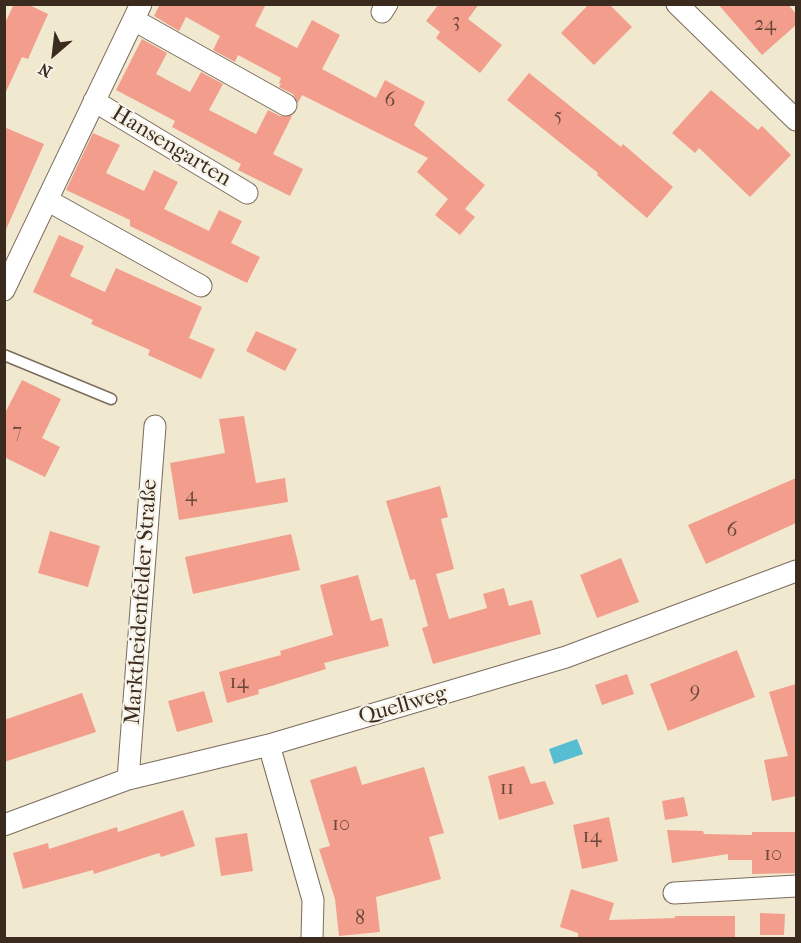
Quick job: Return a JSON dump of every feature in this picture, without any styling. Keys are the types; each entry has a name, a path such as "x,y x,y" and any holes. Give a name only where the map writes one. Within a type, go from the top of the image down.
{"street":[{"path":"677,4 796,120"},
{"name":"Hansengarten","path":"4,290 137,12 286,105"},
{"name":"Hansengarten","path":"94,101 247,193"},
{"path":"47,200 201,286"},
{"name":"Marktheidenfelder Straße","path":"128,778 155,426"},
{"name":"Quellweg","path":"4,825 128,778 269,745 566,657 796,571"},
{"path":"269,745 313,900 312,939"},
{"path":"675,893 796,886"}],"lane":[{"path":"4,355 111,399"}],"water":[{"path":"577,739 583,754 554,764 549,749"}],"building":[{"path":"14,4 27,4 48,14 28,59 22,57 4,96 4,25"},
{"path":"160,4 266,4 255,26 297,48 312,20 340,35 322,69 376,98 385,80 425,102 414,125 485,185 465,209 475,217 460,235 435,215 448,199 417,172 428,158 302,95 298,103 293,94 279,87 281,78 238,55 235,62 213,50 220,36 186,17 179,31 154,16"},
{"path":"439,4 479,4 468,19 502,45 480,73 436,38 440,32 426,21"},
{"path":"589,4 609,4 632,27 594,65 561,33"},
{"path":"718,4 788,4 796,14 796,25 762,55"},
{"path":"142,39 167,53 156,74 190,92 201,72 223,84 209,110 256,134 268,110 280,116 292,116 273,154 303,169 290,196 238,170 241,164 172,127 175,121 116,90"},
{"path":"529,73 621,147 623,144 673,187 647,218 597,175 598,173 507,100"},
{"path":"711,90 758,130 762,126 791,155 750,197 699,148 695,153 672,133"},
{"path":"4,127 44,144 4,234"},
{"path":"93,133 120,145 106,173 144,191 154,170 178,182 164,209 209,231 219,210 242,221 231,243 260,257 247,283 130,226 130,220 66,190"},
{"path":"59,235 84,246 70,276 105,292 116,268 202,307 189,338 215,349 201,379 148,355 150,350 91,324 93,320 33,292"},
{"path":"256,331 297,349 285,371 246,351"},
{"path":"22,380 61,399 42,438 60,447 45,477 4,457 4,415"},
{"path":"244,416 256,483 285,478 288,502 179,520 170,463 225,453 219,419"},
{"path":"796,478 796,523 706,564 688,525"},
{"path":"440,486 448,517 441,519 454,569 436,574 449,619 487,608 483,594 504,588 509,606 532,600 541,634 433,664 422,628 428,626 415,579 410,580 386,501"},
{"path":"50,531 100,546 88,587 38,573"},
{"path":"291,534 300,570 193,594 185,557"},
{"path":"621,558 639,602 597,618 580,575"},
{"path":"358,575 371,621 382,618 389,646 324,663 326,669 258,690 259,694 227,703 219,672 281,655 280,651 333,635 320,585"},
{"path":"737,650 755,697 668,731 650,684"},
{"path":"627,674 634,694 602,705 595,685"},
{"path":"796,684 796,796 772,801 764,760 788,756 769,692"},
{"path":"204,691 213,722 177,732 168,701"},
{"path":"82,693 96,732 4,762 4,720"},
{"path":"356,766 362,785 424,767 444,833 429,837 441,879 376,897 380,932 339,936 335,899 319,849 330,846 310,780"},
{"path":"524,766 531,784 545,781 554,804 499,820 488,776"},
{"path":"684,797 688,816 665,820 662,801"},
{"path":"183,810 195,846 161,857 159,853 94,874 93,870 23,889 13,853 48,843 49,849 117,827 118,832"},
{"path":"609,817 618,861 582,869 573,825"},
{"path":"667,830 703,831 704,834 752,835 752,832 796,832 796,873 752,874 752,860 728,860 728,854 672,863"},
{"path":"247,833 253,871 221,876 215,838"},
{"path":"571,889 614,903 609,920 675,918 675,916 735,916 735,939 578,939 578,933 560,927"},
{"path":"760,913 785,914 784,935 760,935"}]}
